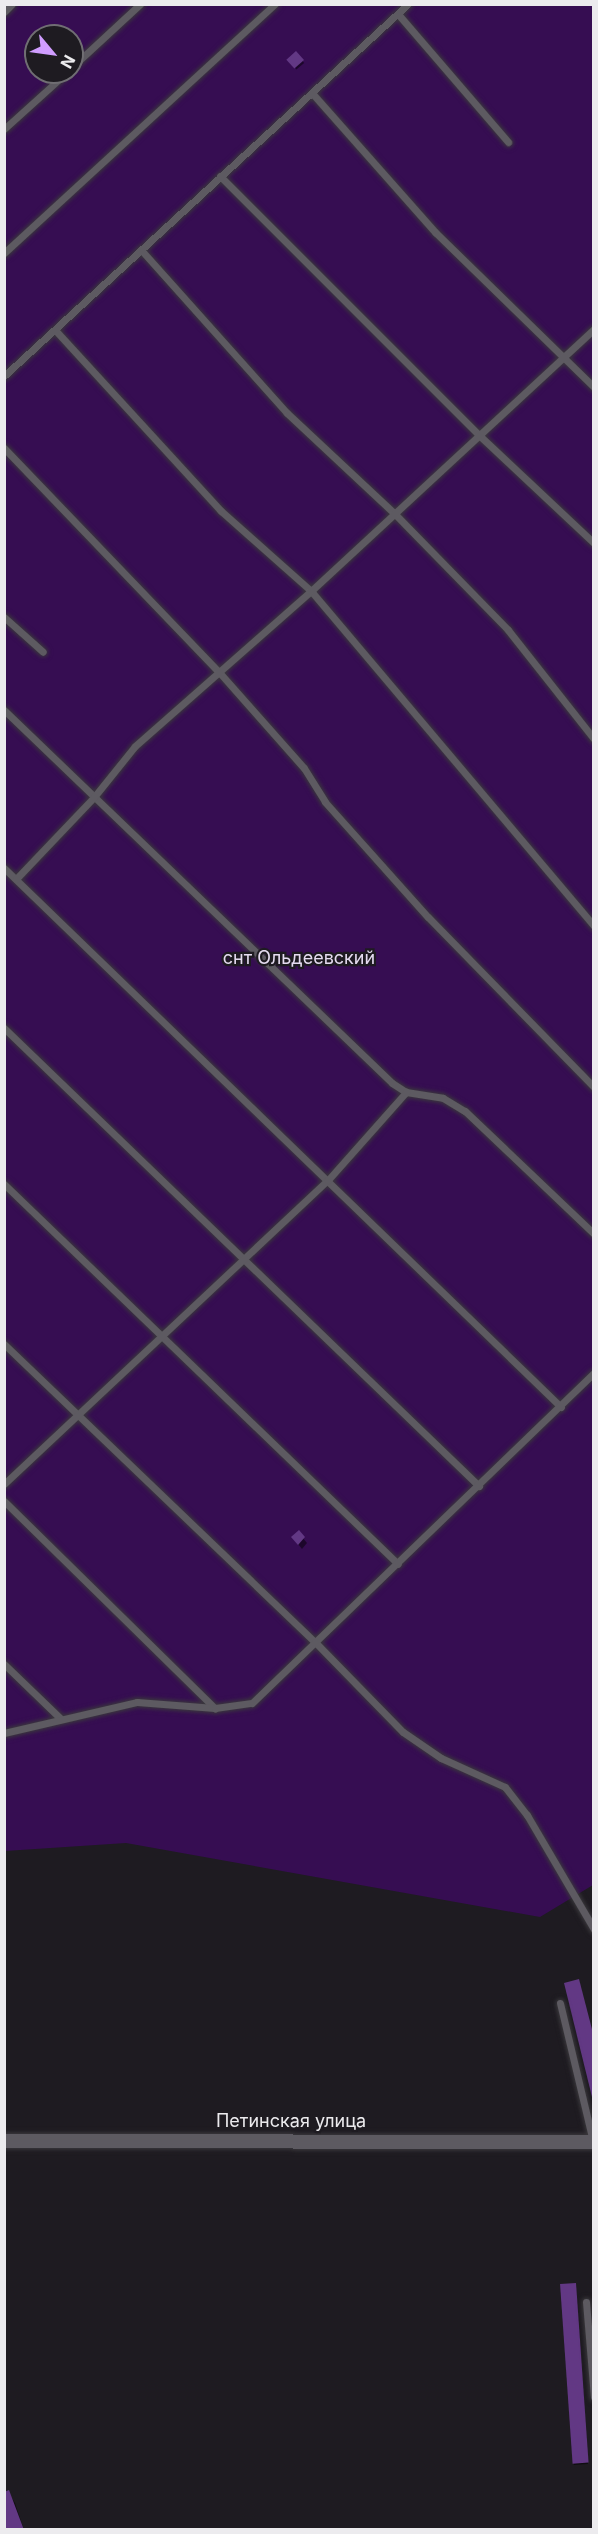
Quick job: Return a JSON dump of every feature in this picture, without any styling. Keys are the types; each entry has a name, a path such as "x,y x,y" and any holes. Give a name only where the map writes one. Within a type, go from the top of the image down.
{"street":[{"name":"Петинская улица","path":"4,2141 455,2139 593,2143"}],"lane":[{"path":"4,12 12,4"},
{"path":"84,56 140,4"},
{"path":"4,253 275,4"},
{"path":"4,376 143,252 220,176 408,4"},
{"path":"398,14 508,142"},
{"path":"4,129 54,84"},
{"path":"312,93 435,232 594,387"},
{"path":"220,176 480,436 594,543"},
{"path":"143,252 287,413 394,513 508,630 594,739"},
{"path":"16,879 94,797 135,746 311,591 594,329"},
{"path":"56,331 221,511 311,591 594,926"},
{"path":"4,448 219,672 304,768 325,802 428,917 594,1087"},
{"path":"4,617 43,652"},
{"path":"4,710 94,797 128,825 369,1062 406,1092 442,1098 465,1111 594,1234"},
{"path":"4,868 561,1407"},
{"path":"4,1028 479,1486"},
{"path":"4,1484 76,1413 328,1180 406,1092"},
{"path":"4,1184 159,1337 398,1564"},
{"path":"4,1344 316,1643 403,1732 441,1758 505,1786 527,1815 594,1929"},
{"path":"4,1733 137,1702 215,1708 252,1703 594,1373"},
{"path":"4,1501 215,1708"},
{"path":"4,1664 61,1719"},
{"path":"560,2003 593,2143"},
{"path":"586,2301 591,2336 594,2397"}],"green space":[{"name":"снт Ольдеевский","path":"5,5 593,5 593,1885 540,1917 126,1843 5,1851"}],"building":[{"path":"296,51 304,60 294,69 286,60"},
{"path":"299,1530 305,1537 298,1545 291,1537"},
{"path":"579,1979 594,2037 593,2101 564,1983"},
{"path":"576,2283 589,2463 573,2464 560,2284"},
{"path":"9,2490 24,2530 4,2530 4,2492"}]}
